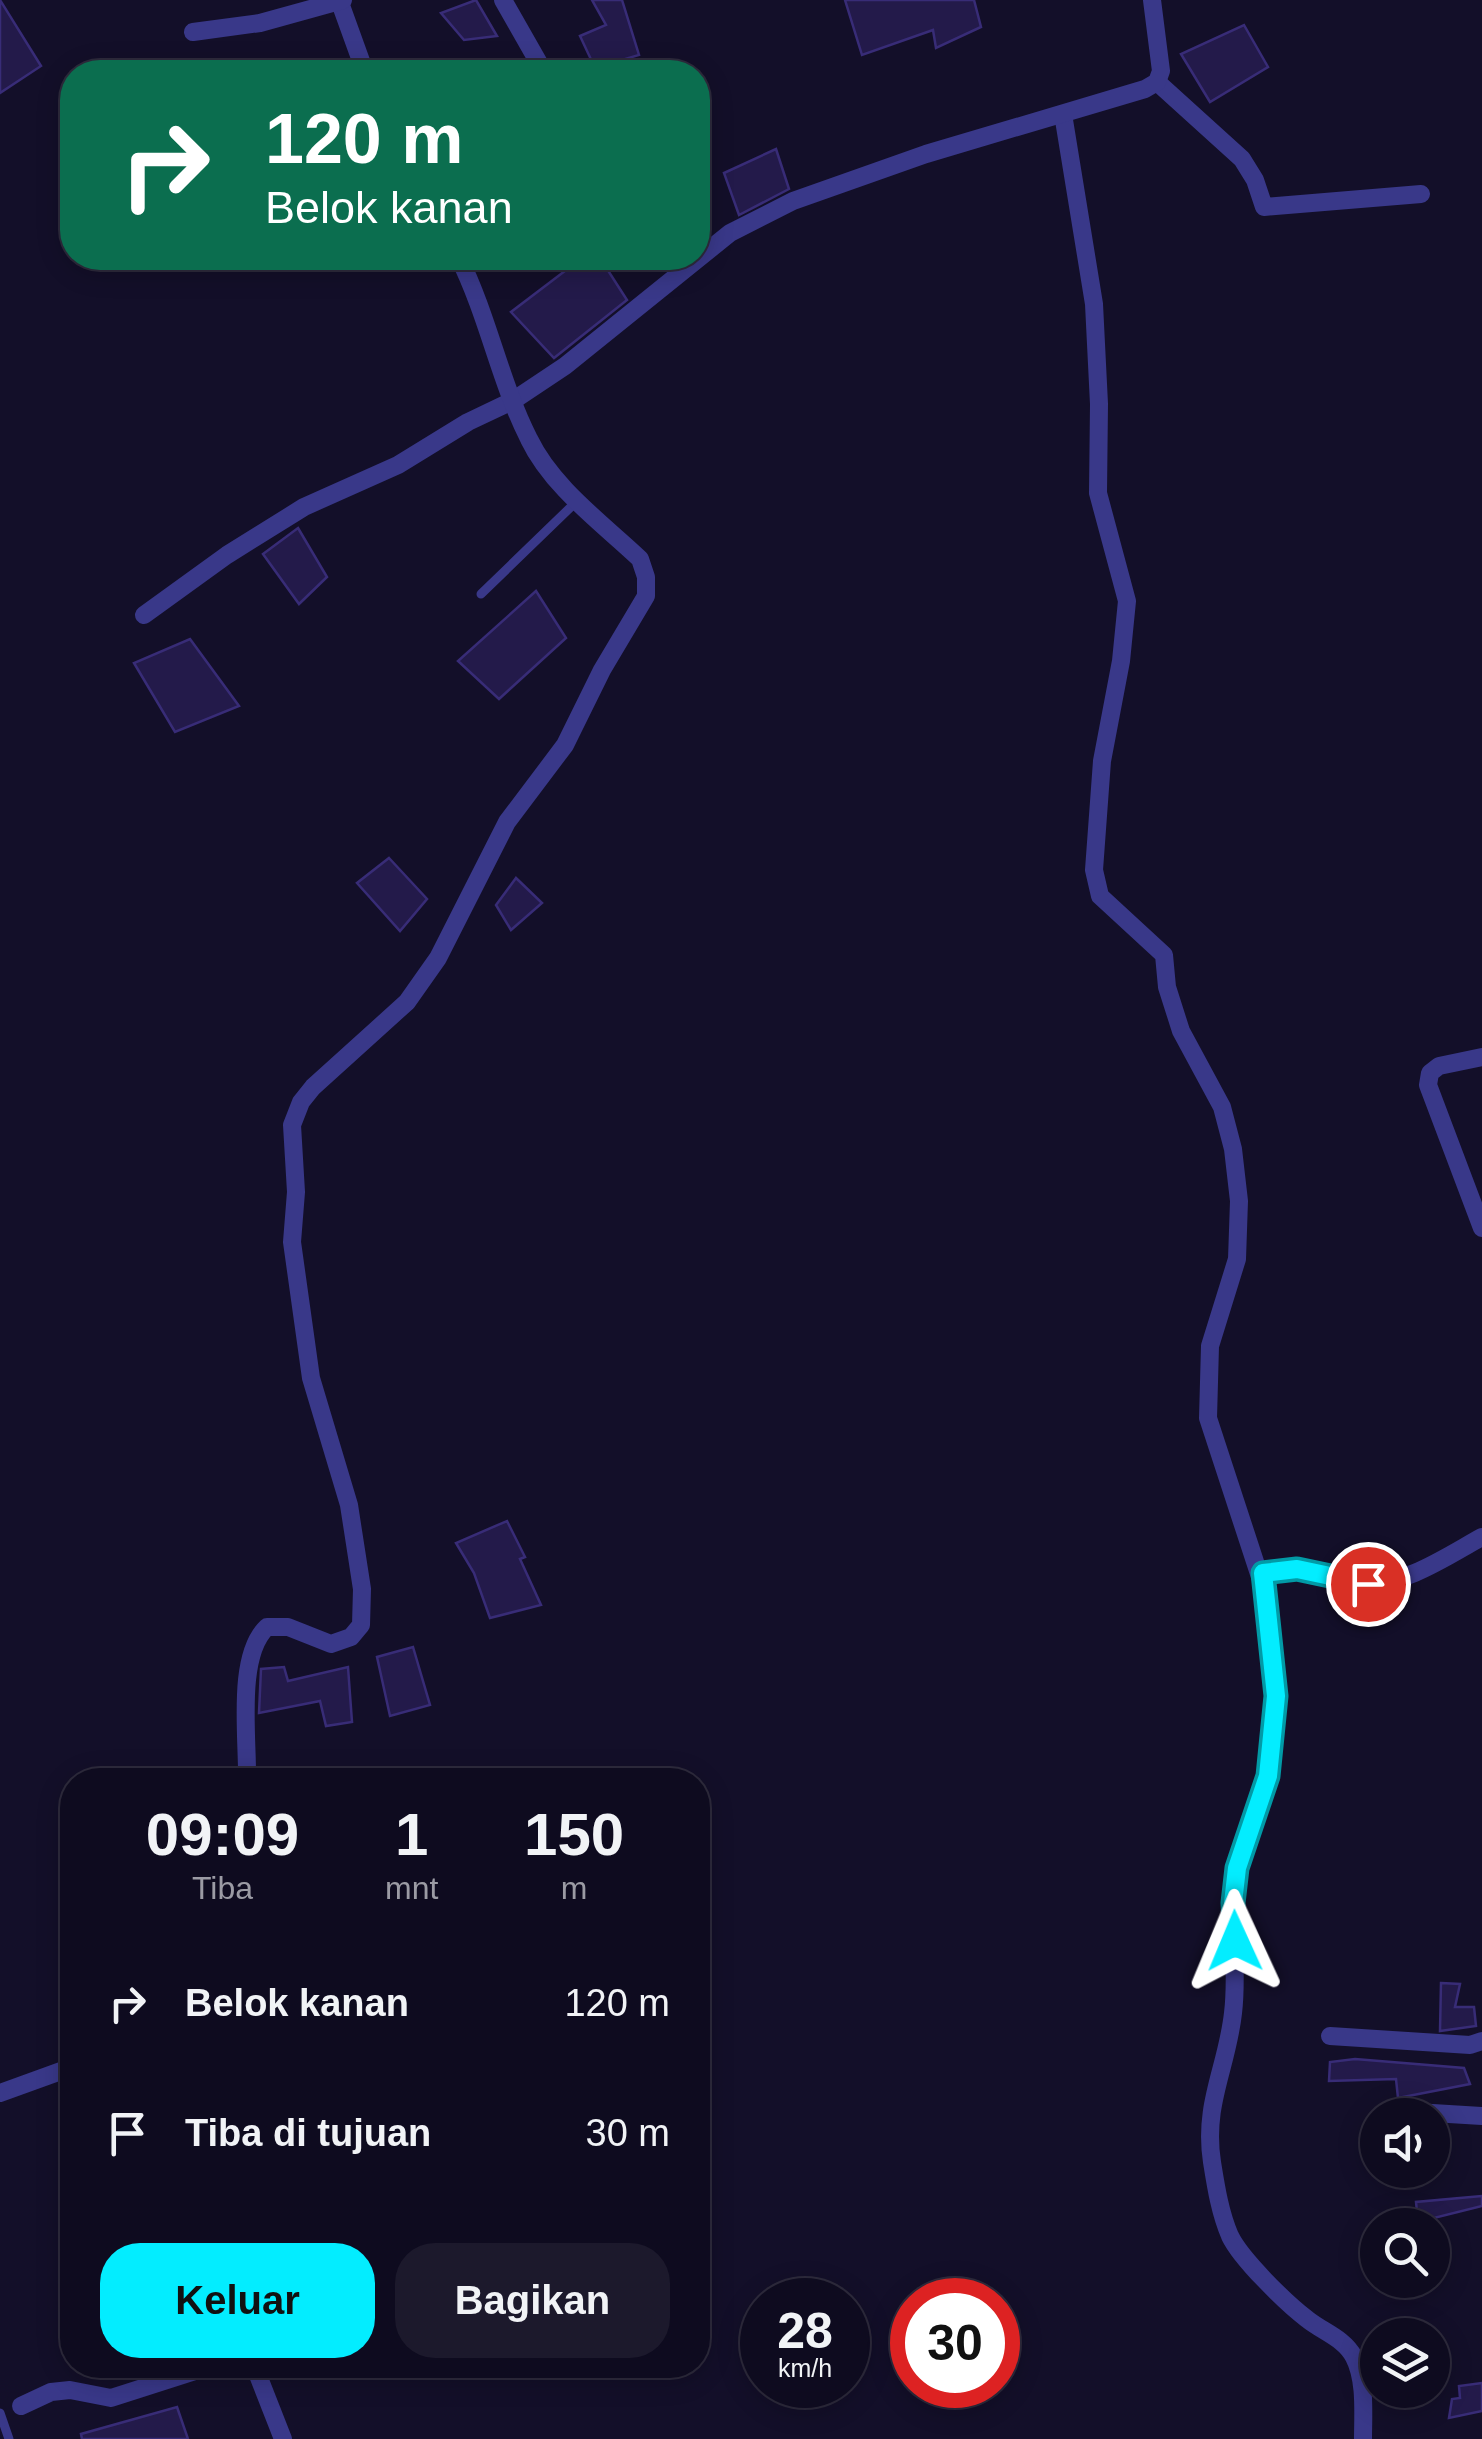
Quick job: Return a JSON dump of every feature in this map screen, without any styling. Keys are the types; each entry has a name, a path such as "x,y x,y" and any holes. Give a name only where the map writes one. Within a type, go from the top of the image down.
{"street":[{"path":"192,32 260,23 340,0 361,60"},
{"path":"502,0 537,60"},
{"path":"710,248 730,232 809,196 926,154 1146,90 1157,82 1161,71 1152,0"},
{"path":"1157,82 1242,158 1255,180 1264,208 1420,194"},
{"path":"1063,114 1094,304 1098,493 1127,601 1121,661 1102,761 1094,870 1100,896 1164,956 1167,986 1181,1031 1222,1107 1233,1149 1239,1201 1237,1260 1210,1346 1208,1418 1261,1580 1276,1696 1268,1776 1237,1868 1233,1903 1237,1979 1233,2019 1210,2104 1211,2158 1220,2209 1232,2240 1305,2318 1346,2344 1356,2360 1362,2391 1363,2439"},
{"path":"247,1768 248,1659 256,1638 268,1626 288,1627 331,1644 351,1637 361,1625 362,1589 349,1505 310,1378 292,1242 296,1192 292,1125 301,1102 313,1087 407,1002 438,958 507,822 565,745 602,670 646,596 646,577 640,559 549,471 529,440 484,312 465,270"},
{"path":"144,615 227,554 304,507 398,466 468,422 514,400 564,366 683,270"},
{"path":"1482,1057 1439,1066 1430,1072 1428,1085 1482,1228"},
{"path":"1261,1580 1269,1570 1297,1569 1368,1584 1430,1564 1482,1537"},
{"path":"1330,2036 1470,2045 1482,2041"},
{"path":"0,2094 60,2072"},
{"path":"1450,2114 1482,2116"},
{"path":"21,2406 52,2392 70,2390 111,2398 173,2378"},
{"path":"259,2378 283,2439"}],"lane":[{"path":"481,594 578,500"},
{"path":"0,2413 9,2439"}],"building":[{"path":"0,0 41,66 0,93"},
{"path":"476,0 497,36 464,40 441,13"},
{"path":"592,0 622,0 639,55 622,60 591,60 580,36 606,25"},
{"path":"845,0 974,0 981,27 936,48 933,30 862,55"},
{"path":"1244,25 1268,67 1210,102 1181,54"},
{"path":"776,149 789,189 739,215 724,173"},
{"path":"566,270 608,270 627,300 554,358 511,312"},
{"path":"298,528 327,577 299,604 263,554"},
{"path":"536,591 566,638 499,699 458,661"},
{"path":"190,639 239,706 175,732 134,663"},
{"path":"389,858 427,899 400,931 357,883"},
{"path":"516,878 542,903 511,930 496,905"},
{"path":"507,1521 525,1557 520,1559 541,1605 490,1618 474,1573 456,1543"},
{"path":"413,1647 430,1705 390,1716 377,1657"},
{"path":"284,1667 288,1681 348,1667 352,1722 326,1726 320,1701 259,1713 261,1669"},
{"path":"1441,1983 1460,1984 1455,2007 1474,2007 1476,2026 1440,2031"},
{"path":"1355,2059 1464,2068 1470,2084 1398,2098 1396,2079 1329,2081 1330,2062"},
{"path":"1482,2196 1482,2206 1450,2214 1450,2208 1417,2208 1416,2202"},
{"path":"1482,2383 1482,2411 1449,2418 1452,2399 1460,2398 1459,2386"},
{"path":"177,2407 188,2439 82,2439 81,2434"}],"route":[{"path":"1235,1941 1233,1903 1237,1868 1268,1776 1276,1696 1263,1573 1297,1569 1368,1584"}]}
